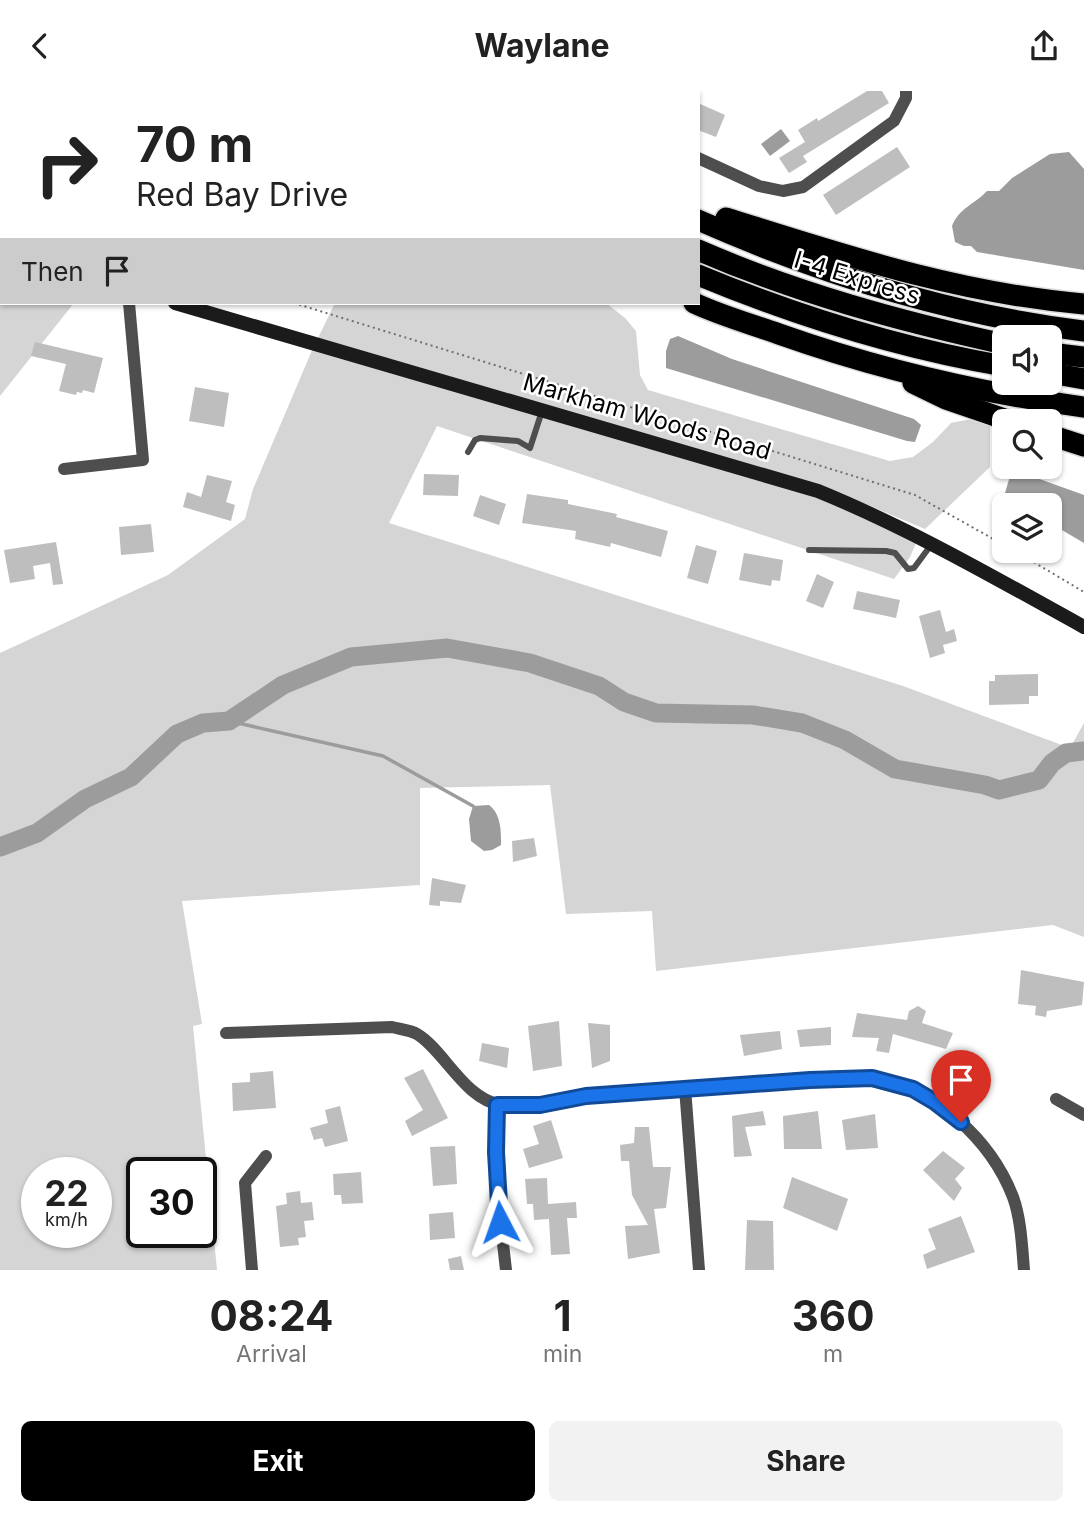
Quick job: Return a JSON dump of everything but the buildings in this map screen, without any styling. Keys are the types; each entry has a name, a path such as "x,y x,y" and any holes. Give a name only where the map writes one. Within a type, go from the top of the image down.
{"highway":[{"path":"700,212 889,269 1015,297 1084,305"},
{"path":"700,221 792,259 878,287 989,315 1084,331"},
{"name":"I-4 Express","path":"700,251 756,275 852,307 992,341"},
{"name":"I-4 Express","path":"700,276 761,301 862,333 953,357 992,364"},
{"path":"700,305 883,369 1029,400 1084,407"},
{"path":"1062,354 1084,357"},
{"path":"883,369 946,399 992,415"},
{"path":"1062,375 1084,379"},
{"path":"1062,439 1084,446"}],"main road":[{"name":"Markham Woods Road","path":"182,305 818,491 875,514 932,543 1084,628"}],"street":[{"path":"700,159 759,186 783,191 803,187 894,121 906,98 906,91"},
{"path":"64,469 143,460 130,305"},
{"path":"226,1033 392,1027 417,1034 458,1079 497,1105 540,1105 586,1096 851,1077 872,1078 913,1089 961,1122 982,1144 1000,1173 1013,1197 1024,1270"},
{"path":"685,1088 699,1270"},
{"path":"1056,1099 1084,1115"},
{"path":"497,1105 498,1200 506,1270"},
{"path":"252,1270 246,1183 266,1156"}],"lane":[{"path":"468,452 475,440 480,438 518,441 530,448 542,409"},
{"path":"809,550 886,551 895,554 908,569 914,568 932,543"}],"path":[{"path":"300,305 915,495 992,538"},
{"path":"1035,563 1084,591"}],"shaded area":[{"path":"781,129 790,141 770,156 761,144"},
{"path":"1069,152 1084,169 1084,270 977,252 971,246 955,242 952,226 955,220 987,191 999,191 1012,178 1050,154"},
{"path":"0,305 72,305 0,396"},
{"path":"334,305 609,305 636,331 640,375 648,390 890,461 913,457 933,442 951,423 971,419 990,426 990,467 925,529 820,485 318,338"},
{"path":"678,336 732,359 914,419 921,425 915,442 666,368 666,351 670,339"},
{"path":"313,348 816,496 917,541 910,557 894,579 437,426 389,523 903,686 1070,748 1084,723 1084,937 1053,925 656,971 652,911 566,914 550,785 420,788 420,885 182,901 202,1024 193,1026 206,1157 126,1157 126,1248 215,1248 217,1270 0,1270 0,653 168,575 245,519 253,489"},
{"path":"1009,479 1039,479 1084,495 1084,543 1062,530 1062,493 1005,493"},
{"path":"489,805 498,818 501,845 484,851 471,841 469,819 473,806"}],"waterway":[{"path":"0,847 37,833 85,799 131,777 177,734 203,723 229,721 283,685 351,657 447,648 530,663 599,686 624,702 656,713 753,715 802,723 845,740 895,769 985,785 999,790 1039,780 1052,763 1066,753 1084,751"},
{"path":"229,721 383,756 473,806"}],"route":[{"path":"500,1222 496,1152 497,1105 516,1107 586,1096 851,1077 872,1078 913,1089 961,1122"}]}
